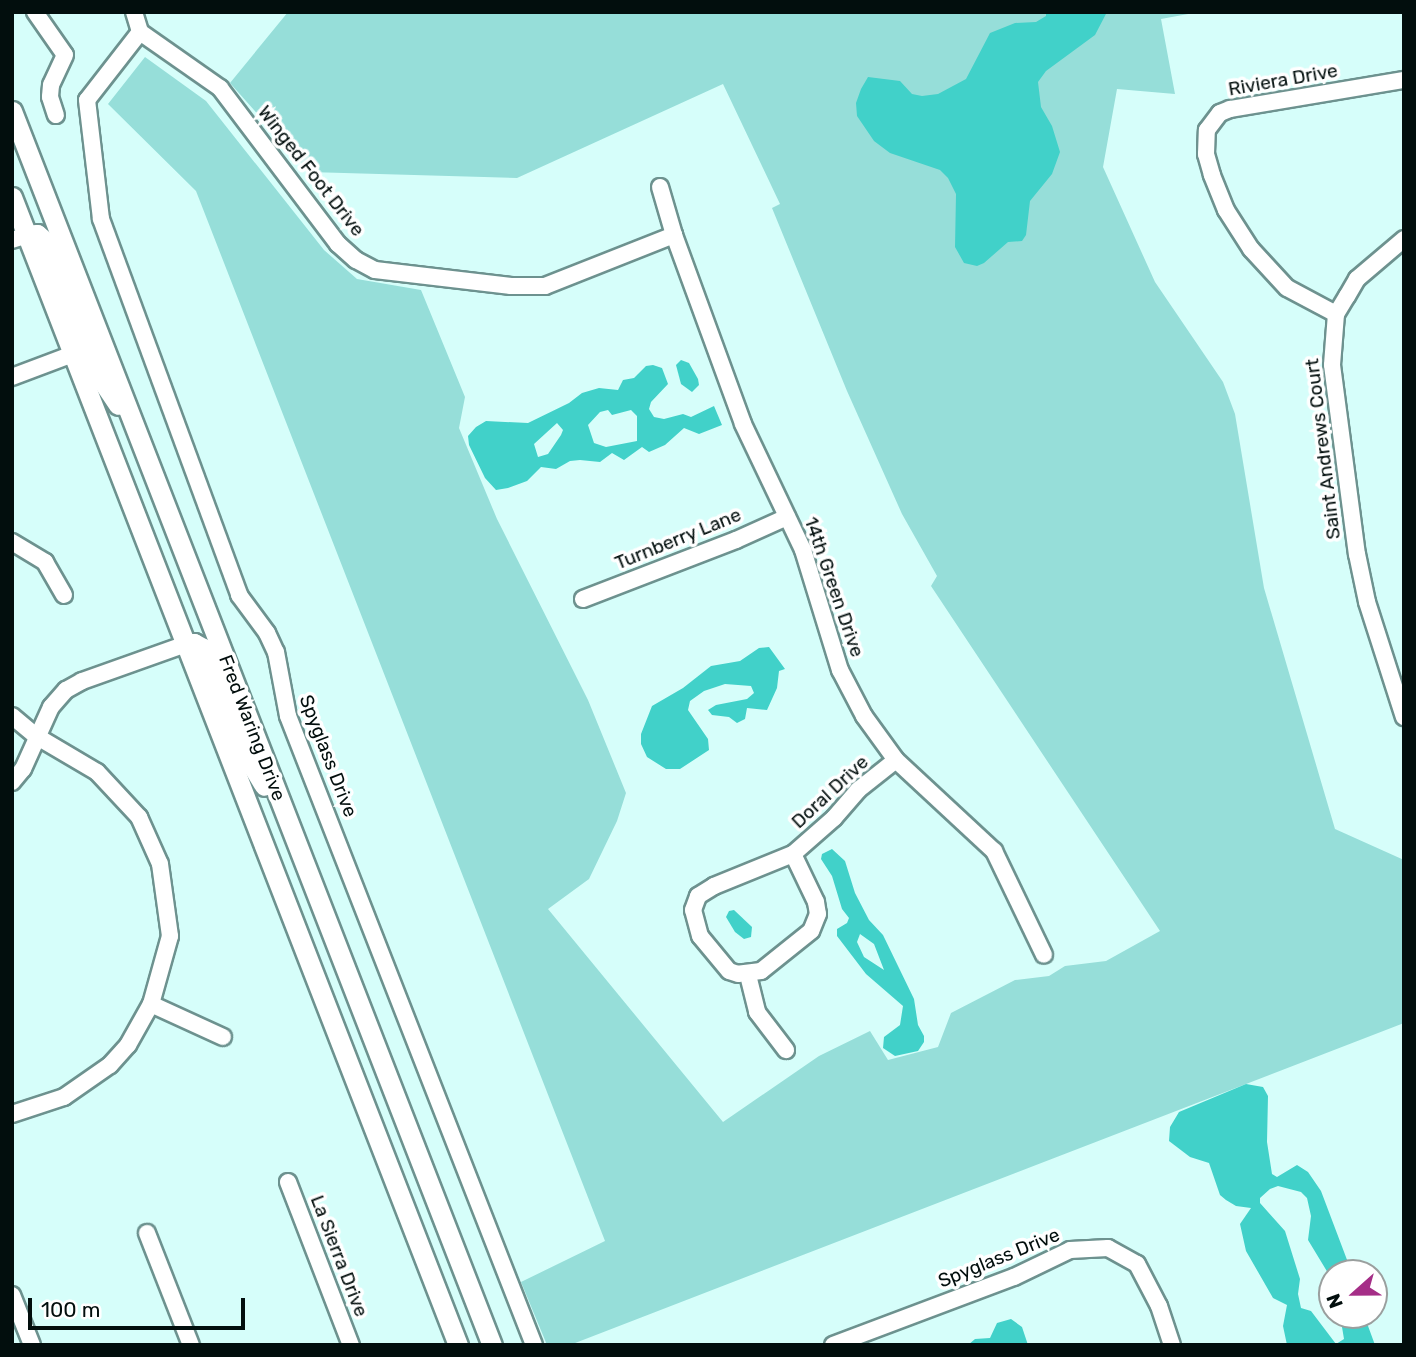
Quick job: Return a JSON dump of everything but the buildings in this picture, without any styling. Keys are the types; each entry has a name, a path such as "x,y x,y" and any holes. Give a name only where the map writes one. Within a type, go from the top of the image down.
{"main road":[{"name":"Fred Waring Drive","path":"12,111 492,1345"},
{"name":"Fred Waring Drive","path":"12,197 20,238 73,354 457,1345"},
{"path":"20,238 37,234 45,241 97,375 134,425"},
{"path":"186,644 194,643 202,648 245,754 289,825"}],"street":[{"path":"35,12 65,55 51,85 50,96 56,115"},
{"path":"134,12 140,32"},
{"name":"Winged Foot Drive","path":"140,32 220,88 338,244 356,260 375,270 511,286 545,286 674,235"},
{"name":"Spyglass Drive","path":"140,32 87,100 101,219 239,595 267,633 276,652 288,716 534,1345"},
{"name":"Riviera Drive","path":"1336,314 1287,288 1268,271 1243,238 1226,210 1212,175 1206,154 1207,130 1220,113 1230,109 1404,80"},
{"name":"14th Green Drive","path":"660,187 674,235 743,424 803,550 840,670 864,716 895,761 994,851 1044,954"},
{"name":"Saint Andrews Court","path":"1404,239 1357,279 1336,314 1332,365 1357,554 1367,602 1397,676 1404,717"},
{"path":"12,377 73,354"},
{"name":"Turnberry Lane","path":"583,599 787,517"},
{"path":"12,542 45,562 64,595"},
{"path":"12,782 23,769 51,707 66,690 82,681 186,644"},
{"path":"12,716 36,736 97,772 139,817 151,839 166,894 170,936 151,1003 128,1045 110,1065 64,1097 12,1114"},
{"name":"Doral Drive","path":"793,854 816,902 817,922 805,939 775,963 748,975 729,971 700,936 694,919 695,903 703,891 793,854 834,818 858,790 895,761"},
{"path":"748,975 757,1012 786,1050"},
{"path":"151,1003 223,1037"},
{"name":"La Sierra Drive","path":"288,1182 351,1345"},
{"path":"147,1233 191,1345"},
{"name":"Spyglass Drive","path":"835,1344 1014,1277 1070,1250 1108,1248 1137,1264 1159,1306 1172,1345"},
{"path":"12,1296 32,1345"}],"shaded area":[{"path":"288,12 1199,12 1161,19 1175,94 1117,89 1103,167 1155,282 1223,382 1235,414 1264,588 1335,829 1404,860 1404,1023 570,1345 547,1345 521,1282 605,1241 196,191 108,104 145,57 206,101 324,250 357,279 421,290 465,397 459,428 497,519 588,700 626,793 617,821 589,879 548,909 723,1122 819,1056 870,1031 888,1060 938,1047 951,1013 1015,980 1049,976 1065,966 1106,961 1160,931 931,586 937,576 902,514 847,391 772,208 780,204 723,84 517,178 309,172 230,83"}],"water":[{"path":"1046,12 1107,12 1095,35 1046,71 1038,82 1041,107 1052,126 1060,152 1052,174 1030,201 1026,235 1022,241 1008,242 984,263 977,266 964,263 955,247 956,194 948,178 940,170 890,153 874,141 857,116 856,103 868,77 900,81 912,94 938,94 966,79 990,33 1015,23 1036,22 1046,16"},
{"path":"681,360 689,363 698,379 699,385 692,392 681,384 676,365"},
{"path":"646,366 662,368 668,384 651,402 649,409 654,417 664,419 683,414 691,417 714,406 722,425 699,434 684,428 665,445 649,452 642,447 624,460 612,453 600,462 580,460 570,461 556,469 541,467 527,481 508,488 496,490 485,478 469,445 468,436 476,427 486,421 528,423 569,403 582,393 599,388 618,390 623,380 634,378","holes":["608,410 612,415 631,410 637,416 637,441 606,447 594,443 588,425 600,412","557,423 563,430 561,435 548,454 538,457 534,444"]},
{"path":"769,647 785,669 779,671 777,688 767,710 747,708 745,719 737,723 729,717 712,715 708,710 716,705 747,699 754,693 751,686 725,684 704,691 690,701 688,710 708,739 709,750 680,769 666,769 647,757 641,744 641,734 652,706 683,688 711,666 740,661 759,648"},
{"path":"832,849 845,861 855,893 869,920 883,935 914,999 918,1025 924,1036 924,1042 918,1051 895,1056 883,1048 884,1037 900,1025 903,1006 866,974 837,936 837,929 847,923 849,918 842,909 832,876 821,859 822,854","holes":["860,934 874,944 884,970 864,957 857,942"]},
{"path":"734,910 752,927 751,937 744,939 735,932 726,917 729,911"},
{"path":"1246,1084 1263,1087 1268,1096 1267,1142 1272,1174 1277,1177 1297,1165 1308,1172 1321,1191 1347,1259 1320,1259 1308,1240 1311,1216 1307,1198 1301,1192 1278,1186 1260,1198 1260,1203 1285,1231 1300,1279 1298,1294 1301,1308 1311,1311 1318,1320 1318,1329 1325,1329 1336,1344 1344,1339 1342,1329 1369,1329 1375,1345 1287,1345 1283,1326 1287,1305 1273,1298 1246,1251 1240,1224 1251,1208 1236,1206 1226,1200 1220,1195 1209,1163 1190,1157 1169,1141 1170,1127 1179,1112"},
{"path":"1011,1319 1022,1327 1028,1345 968,1345 975,1339 990,1338 997,1323"}]}
